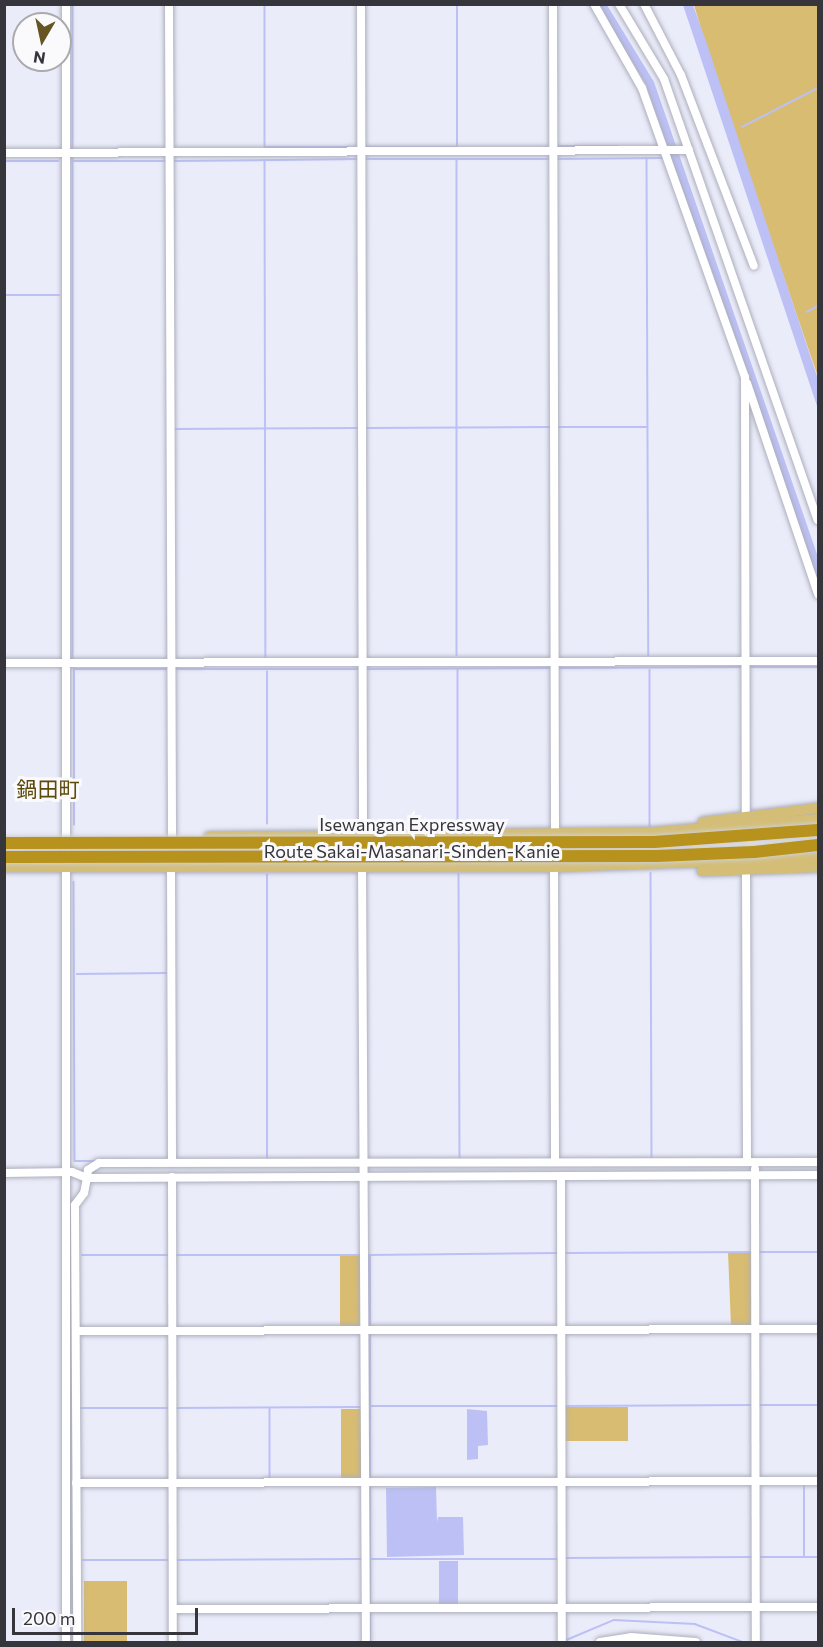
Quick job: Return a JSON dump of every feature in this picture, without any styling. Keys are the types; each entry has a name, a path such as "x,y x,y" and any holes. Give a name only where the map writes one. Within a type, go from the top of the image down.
{"highway":[{"name":"Isewangan Expressway","path":"4,841 654,842 819,830"},
{"name":"Isewangan Expressway","path":"4,857 704,855 819,845"}],"main road":[{"path":"656,832 701,822 746,819 819,808"},
{"name":"Route Sakai-Masanari-Sinden-Kanie","path":"4,841 172,839 363,832 656,832 792,824 819,819"},
{"name":"Route Sakai-Masanari-Sinden-Kanie","path":"4,867 655,866 819,858"},
{"path":"655,866 746,872 819,867"}],"street":[{"path":"66,4 71,153 65,1172 66,1642"},
{"path":"169,4 172,839"},
{"path":"361,4 363,1162 368,1331 366,1407 369,1483 366,1559 369,1609 366,1642"},
{"path":"553,4 555,832"},
{"path":"594,4 638,77 745,377 819,594"},
{"path":"619,4 664,78 687,151 819,520"},
{"path":"644,4 681,75 754,267"},
{"path":"4,153 687,151"},
{"path":"745,377 746,819"},
{"path":"4,663 819,661"},
{"path":"554,867 555,1161"},
{"path":"171,868 172,1162"},
{"path":"746,872 751,1162 754,1174 756,1642"},
{"path":"76,1642 75,1205 84,1193 88,1170 99,1163 172,1162 819,1162"},
{"path":"4,1173 65,1172 87,1178 365,1175 819,1175"},
{"path":"561,1176 562,1641"},
{"path":"172,1177 173,1642"},
{"path":"76,1331 819,1329"},
{"path":"76,1483 819,1481"},
{"path":"173,1609 819,1607"},
{"path":"600,1642 631,1637 696,1642"}],"shaded area":[{"path":"694,5 818,5 818,377 715,75"},
{"path":"728,1252 752,1252 751,1326 731,1326"},
{"path":"340,1255 363,1255 363,1327 340,1327"},
{"path":"564,1407 628,1407 628,1441 564,1441"},
{"path":"341,1409 363,1409 363,1479 341,1479"},
{"path":"84,1581 127,1581 127,1641 171,1642 84,1642"}],"water":[{"path":"598,5 607,5 654,82 818,557 818,583 646,85"},
{"path":"683,5 693,5 707,44 818,379 818,409"},
{"path":"368,1255 371,1255 371,1642 368,1642"},
{"path":"467,1409 487,1411 488,1445 478,1446 478,1459 467,1460"},
{"path":"436,1487 437,1522 438,1517 463,1517 464,1555 387,1557 386,1488"},
{"path":"439,1561 458,1561 458,1604 439,1604"}],"waterway":[{"path":"73,4 73,148"},
{"path":"265,4 265,147 348,147"},
{"path":"366,147 457,147 457,4"},
{"path":"742,127 818,88"},
{"path":"557,146 618,146"},
{"path":"73,156 73,659"},
{"path":"647,158 649,655"},
{"path":"557,159 662,158"},
{"path":"174,161 358,159"},
{"path":"365,159 548,159"},
{"path":"457,159 457,655"},
{"path":"265,160 266,659"},
{"path":"4,161 58,161"},
{"path":"74,161 166,161"},
{"path":"4,295 59,295"},
{"path":"807,312 818,306"},
{"path":"367,428 550,427"},
{"path":"559,427 647,427"},
{"path":"175,429 357,428"},
{"path":"559,668 741,667"},
{"path":"750,667 818,667"},
{"path":"366,669 550,668"},
{"path":"74,825 74,669 166,669"},
{"path":"176,669 358,669"},
{"path":"458,669 458,824"},
{"path":"650,670 650,826"},
{"path":"267,672 267,824"},
{"path":"651,873 652,1157"},
{"path":"459,874 460,1158"},
{"path":"267,875 267,1159"},
{"path":"74,882 75,1161 96,1161"},
{"path":"77,974 166,973"},
{"path":"566,1253 750,1252"},
{"path":"758,1252 818,1252"},
{"path":"368,1255 558,1253"},
{"path":"82,1255 168,1255"},
{"path":"176,1255 360,1255"},
{"path":"565,1406 752,1405"},
{"path":"760,1405 818,1405"},
{"path":"370,1406 557,1406"},
{"path":"175,1408 362,1407"},
{"path":"81,1408 167,1408"},
{"path":"270,1408 270,1479"},
{"path":"804,1486 804,1556"},
{"path":"564,1558 751,1557"},
{"path":"759,1557 818,1557"},
{"path":"177,1560 361,1559"},
{"path":"372,1559 559,1559"},
{"path":"83,1560 169,1560"},
{"path":"564,1641 614,1620 695,1624 743,1642"}],"district":[{"name":"鍋田町","path":"48,789"}]}
